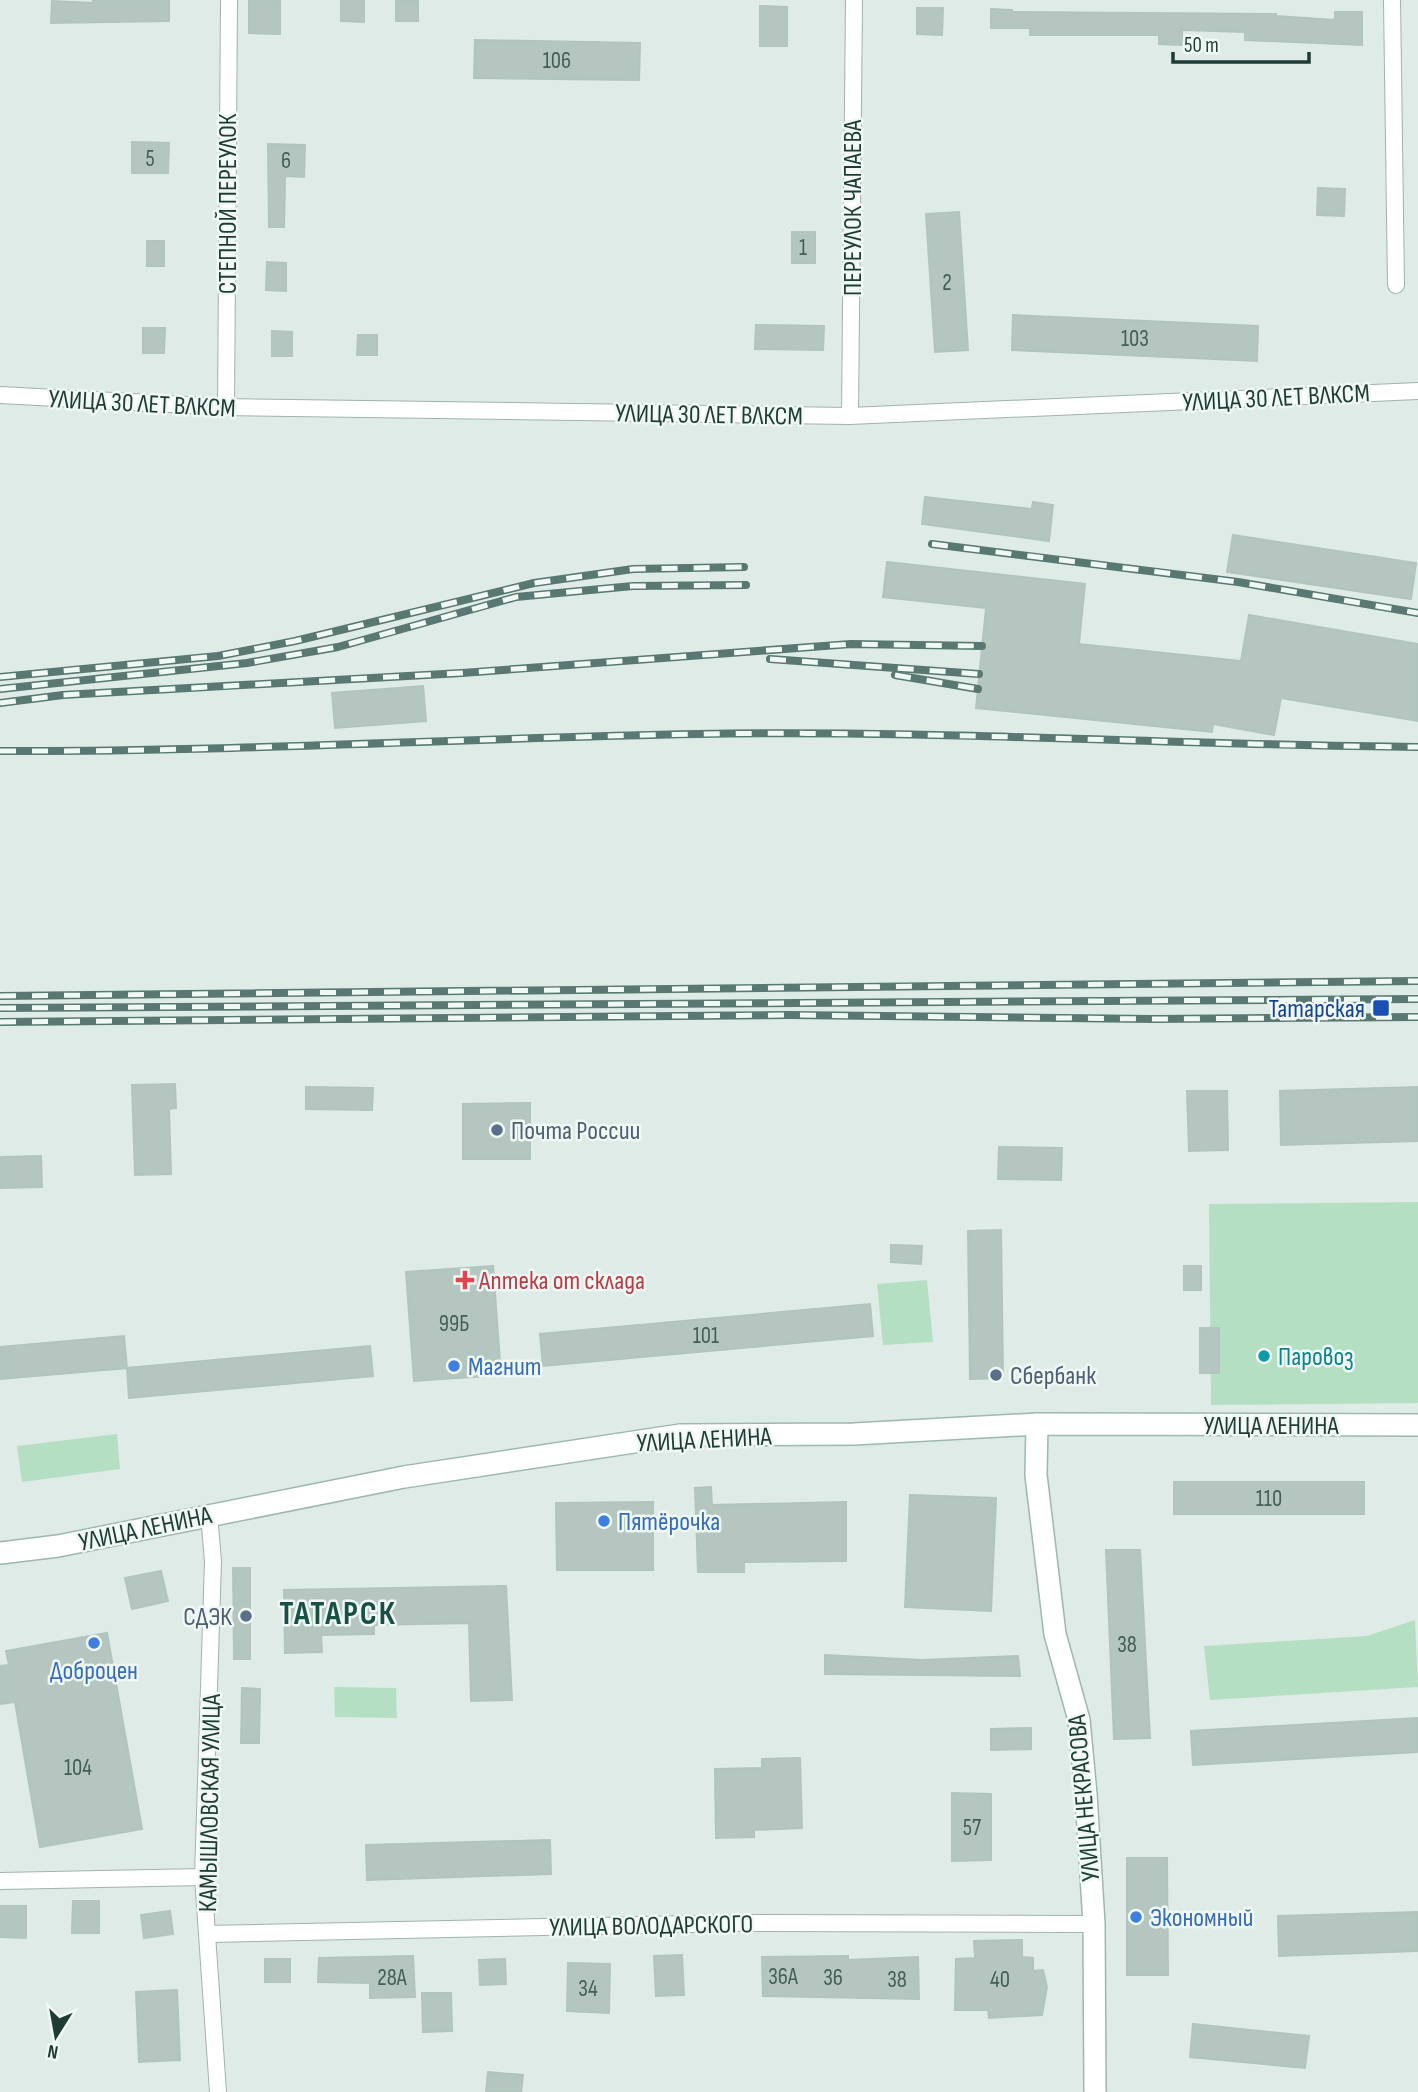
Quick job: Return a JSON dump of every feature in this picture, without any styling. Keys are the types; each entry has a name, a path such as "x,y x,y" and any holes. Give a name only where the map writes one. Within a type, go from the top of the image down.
{"main road":[{"name":"УЛИЦА ЛЕНИНА","path":"0,1553 58,1546 404,1477 680,1435 854,1434 1037,1424 1418,1425"},
{"name":"УЛИЦА НЕКРАСОВА","path":"1037,1424 1036,1475 1055,1634 1079,1720 1094,1924 1095,2092"}],"street":[{"name":"СТЕПНОЙ ПЕРЕУЛОК","path":"226,407 229,0"},
{"name":"ПЕРЕУЛОК ЧАПАЕВА","path":"850,416 854,0"},
{"path":"1392,0 1396,285"},
{"name":"УЛИЦА 30 ЛЕТ ВЛКСМ","path":"0,396 226,407 850,416 1418,391"},
{"name":"КАМЫШЛОВСКАЯ УЛИЦА","path":"209,1514 213,1561 203,1877 218,2092"},
{"path":"0,1881 203,1877"},
{"name":"УЛИЦА ВОЛОДАРСКОГО","path":"208,1934 739,1923 1094,1924"}],"green space":[{"path":"1418,1202 1418,1403 1211,1405 1209,1204"},
{"path":"927,1280 933,1342 883,1345 877,1284"},
{"path":"117,1434 120,1469 22,1482 17,1446"},
{"path":"1415,1620 1418,1687 1210,1700 1204,1646 1367,1636"},
{"path":"334,1687 396,1688 397,1718 335,1717"}],"building":[{"path":"93,0 169,0 169,21 51,23 52,1 93,3"},
{"path":"249,0 280,0 280,34 249,33"},
{"path":"341,0 364,0 364,22 341,21"},
{"path":"396,1 418,1 418,21 396,21"},
{"path":"760,6 787,7 787,46 760,46"},
{"path":"917,8 943,8 942,35 917,34"},
{"path":"991,9 1012,12 1276,14 1335,20 1335,12 1362,12 1362,45 1245,40 1245,32 1182,30 1182,45 1159,44 1159,35 1030,35 1030,28 991,28"},
{"path":"475,40 640,43 639,80 474,78"},
{"path":"132,142 169,143 168,173 132,173"},
{"path":"268,144 305,145 304,177 285,176 284,227 269,227"},
{"path":"1318,188 1345,189 1344,216 1317,215"},
{"path":"959,212 968,350 935,352 926,214"},
{"path":"792,232 815,232 815,263 792,263"},
{"path":"147,241 164,241 164,266 147,266"},
{"path":"267,262 286,263 286,291 266,290"},
{"path":"1013,315 1258,326 1257,361 1012,350"},
{"path":"756,325 824,326 823,350 755,349"},
{"path":"143,328 165,328 164,353 143,353"},
{"path":"272,331 292,332 292,356 272,356"},
{"path":"358,335 377,335 377,355 357,355"},
{"path":"925,497 1032,509 1033,502 1053,505 1049,541 922,524"},
{"path":"1233,535 1416,563 1411,599 1227,572"},
{"path":"887,562 1085,584 1079,644 1241,661 1249,615 1418,644 1418,721 1281,698 1274,735 1213,724 1212,732 976,708 986,608 883,597"},
{"path":"423,686 426,721 335,728 332,693"},
{"path":"175,1084 176,1108 169,1109 171,1174 135,1175 132,1085"},
{"path":"306,1087 373,1088 372,1110 306,1109"},
{"name":"Татарская","path":"1418,1087 1418,1141 1281,1145 1280,1091"},
{"path":"1187,1091 1227,1091 1228,1150 1189,1151"},
{"path":"530,1103 530,1159 463,1159 463,1104"},
{"path":"999,1147 1062,1148 1061,1180 998,1179"},
{"path":"41,1156 42,1187 0,1188 0,1157"},
{"path":"1001,1230 1003,1378 970,1379 968,1231"},
{"path":"891,1245 922,1246 921,1264 891,1262"},
{"path":"493,1266 501,1375 414,1381 406,1272"},
{"path":"1184,1266 1201,1266 1201,1290 1184,1290"},
{"path":"870,1304 873,1336 543,1366 540,1334"},
{"path":"1200,1328 1219,1328 1219,1373 1200,1373"},
{"path":"124,1336 127,1368 0,1379 0,1347"},
{"path":"370,1346 373,1376 129,1398 127,1368"},
{"path":"1174,1482 1364,1482 1364,1514 1174,1514"},
{"path":"711,1487 712,1505 846,1502 846,1561 744,1562 744,1572 698,1572 695,1488"},
{"path":"910,1495 996,1498 991,1611 905,1607"},
{"path":"653,1502 653,1570 557,1570 556,1503"},
{"path":"1106,1550 1140,1550 1150,1738 1114,1739"},
{"path":"233,1568 250,1568 250,1659 234,1659"},
{"path":"161,1571 168,1601 132,1609 125,1578"},
{"path":"506,1586 512,1700 471,1701 469,1623 374,1625 374,1634 321,1635 322,1652 285,1653 284,1590"},
{"path":"107,1633 142,1829 40,1847 15,1702 0,1704 0,1666 9,1665 6,1651"},
{"path":"825,1655 921,1660 1018,1656 1020,1676 825,1674"},
{"path":"242,1688 260,1689 259,1743 241,1743"},
{"path":"1418,1718 1418,1752 1193,1765 1191,1731"},
{"path":"1031,1728 1031,1749 991,1750 991,1729"},
{"path":"800,1758 802,1828 754,1830 754,1837 716,1838 715,1769 762,1768 762,1759"},
{"path":"952,1793 991,1794 991,1860 952,1861"},
{"path":"550,1840 551,1874 367,1880 366,1845"},
{"path":"1127,1858 1167,1858 1168,1975 1127,1975"},
{"path":"73,1901 99,1901 99,1933 72,1933"},
{"path":"0,1906 26,1906 26,1938 0,1937"},
{"path":"170,1911 173,1934 144,1938 141,1915"},
{"path":"1418,1912 1418,1951 1279,1956 1278,1916"},
{"path":"1022,1940 1022,1957 1033,1958 1033,1971 1043,1970 1047,1987 1042,2015 989,2018 988,2010 955,2010 956,1959 975,1958 974,1941"},
{"path":"682,1955 684,1995 656,1996 654,1956"},
{"path":"413,1956 415,1997 370,1998 370,1983 318,1982 319,1958"},
{"path":"848,1956 848,1960 918,1957 919,1999 763,1996 762,1957"},
{"path":"265,1959 290,1959 290,1982 265,1982"},
{"path":"505,1959 506,1984 480,1985 479,1960"},
{"path":"568,1963 610,1964 609,2013 567,2011"},
{"path":"177,1990 180,2060 139,2062 136,1992"},
{"path":"422,1993 451,1993 452,2031 423,2032"},
{"path":"1193,2024 1309,2036 1305,2068 1190,2057"},
{"path":"488,2072 523,2075 521,2092 486,2092"}],"railway":[{"path":"932,544 1238,582 1418,613"},
{"path":"0,677 218,656 295,641 534,583 633,569 744,567"},
{"path":"0,689 247,663 338,647 516,597 633,586 746,585"},
{"path":"0,703 63,695 462,673 851,644 982,646"},
{"path":"770,659 979,674"},
{"path":"895,675 978,689"},
{"path":"0,751 788,733 1418,747"},
{"path":"0,996 1418,981"},
{"path":"0,1008 1418,999"},
{"path":"0,1022 790,1015 1154,1019 1418,1017"}],"place":[{"name":"Татарская","path":"1381,1008"},
{"name":"Почта России","path":"497,1130"},
{"name":"Аптека от склада","path":"465,1280"},
{"name":"Паровоз","path":"1264,1356"},
{"name":"Магнит","path":"454,1366"},
{"name":"Сбербанк","path":"996,1375"},
{"name":"Пятёрочка","path":"604,1521"},
{"name":"СДЭК","path":"246,1616"},
{"name":"Доброцен","path":"94,1643"},
{"name":"Экономный","path":"1136,1917"}],"district":[{"name":"ТАТАРСК","path":"338,1612"}]}
